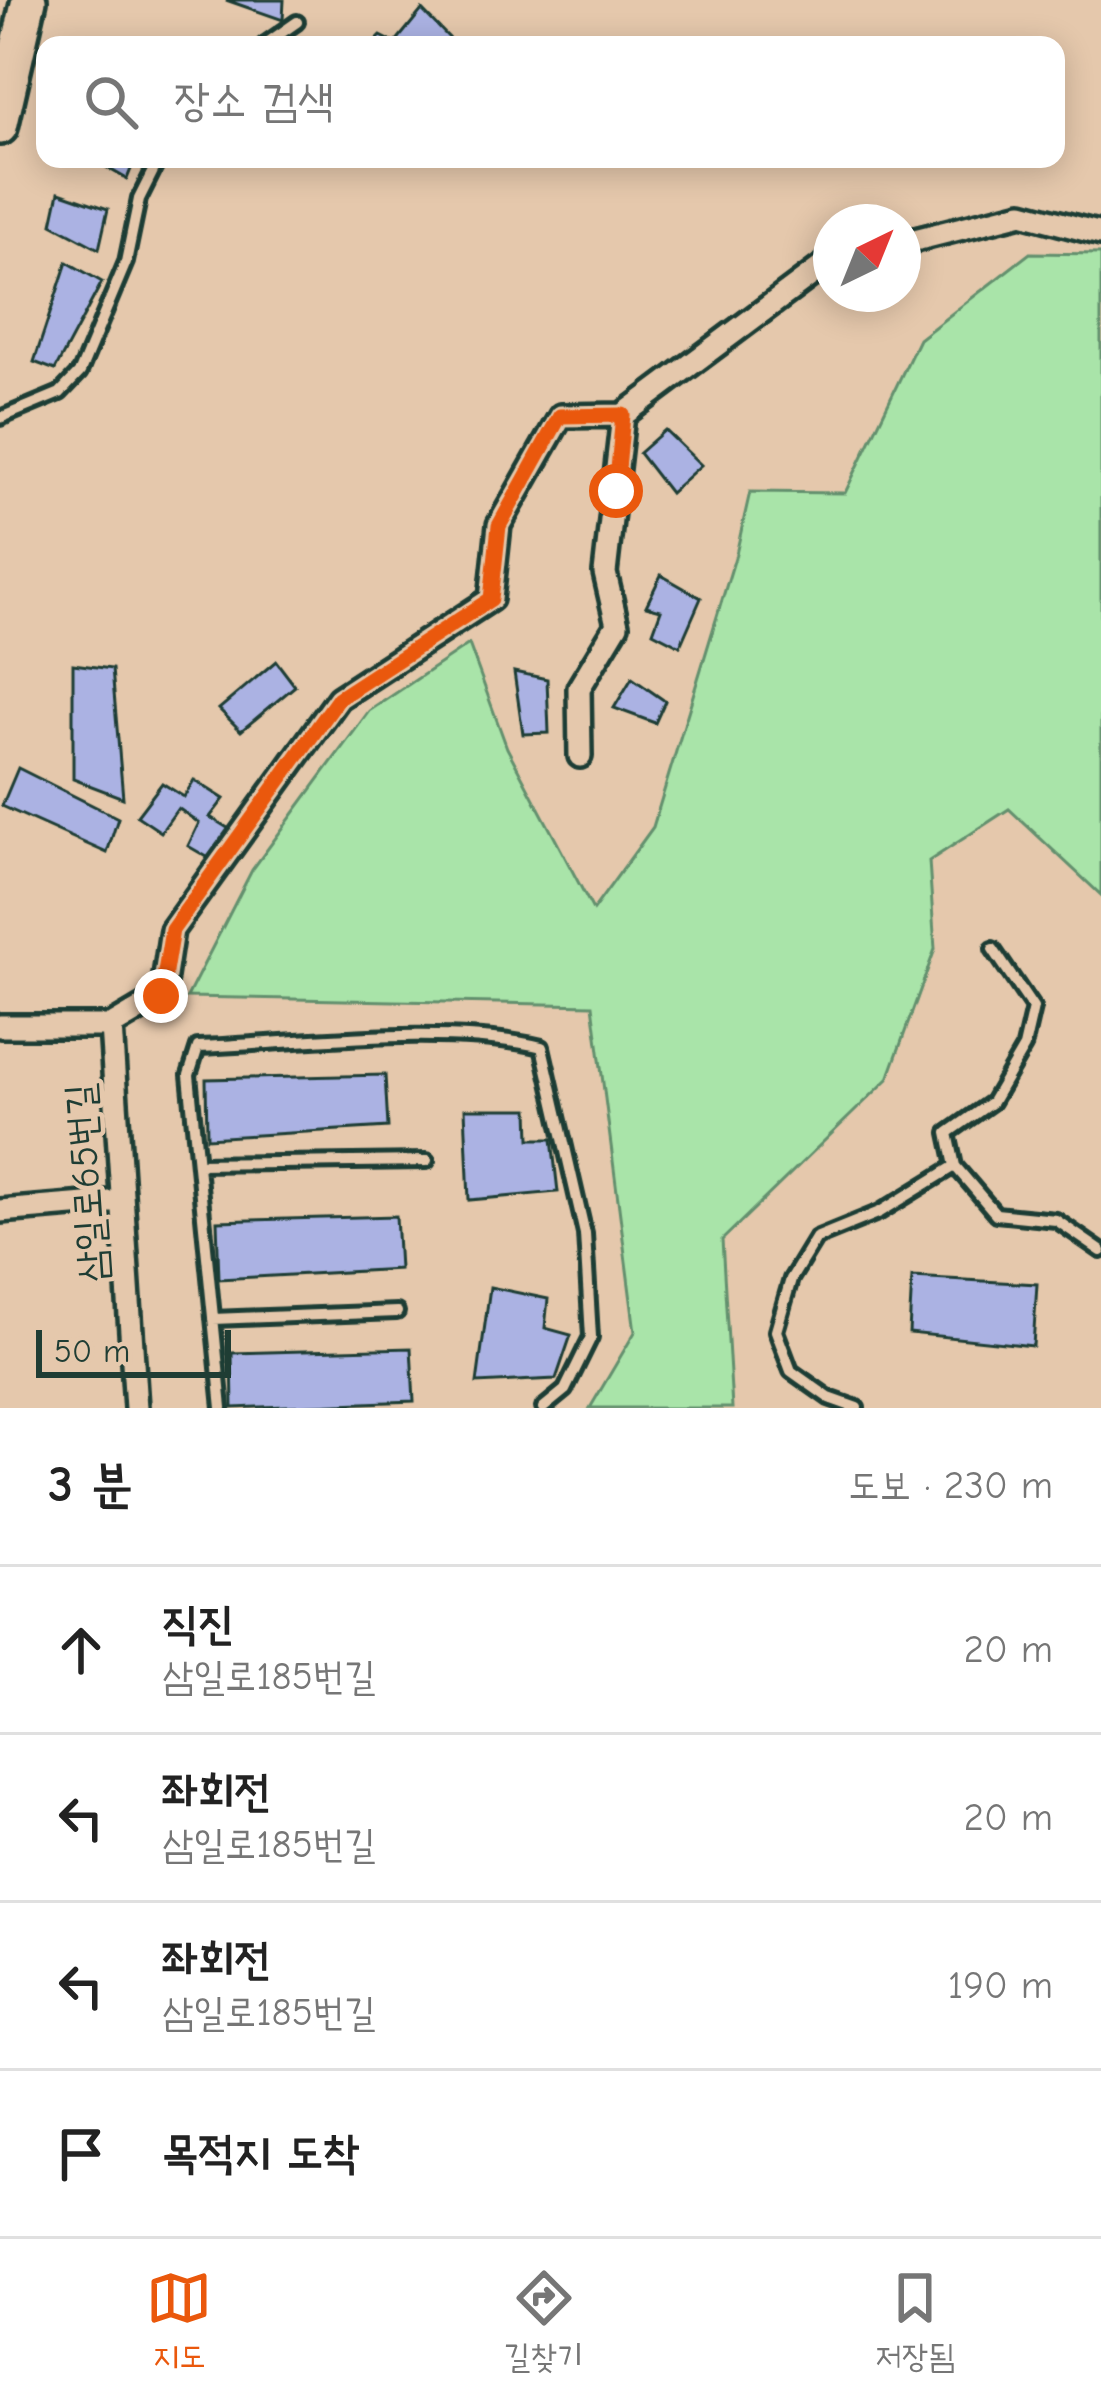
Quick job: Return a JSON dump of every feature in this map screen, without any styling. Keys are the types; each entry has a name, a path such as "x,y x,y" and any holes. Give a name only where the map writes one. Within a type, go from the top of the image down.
{"main road":[{"path":"0,127 29,0"}],"street":[{"path":"921,238 1022,213 1101,234"},
{"path":"0,1026 112,1026 161,996 172,930 339,698 491,599 499,526 560,416 623,415 813,273"},
{"path":"580,756 579,688 617,625 605,573 623,415"},
{"name":"삼일로65번길","path":"112,1026 136,1408"},
{"path":"0,1211 122,1201"}],"lane":[{"path":"277,36 297,22"},
{"path":"0,418 60,393 80,372 126,262 139,200 155,168"},
{"path":"993,950 1033,1007 1024,1047 992,1102 948,1133 956,1166 996,1214 1056,1220 1101,1251"},
{"path":"222,1408 189,1075 198,1047 413,1038 509,1040 542,1048 585,1234 591,1336 566,1390 543,1408"},
{"path":"198,1164 427,1161"},
{"path":"857,1408 829,1398 791,1371 776,1331 791,1279 816,1238 880,1212 956,1166"},
{"path":"213,1318 397,1312"}],"green space":[{"path":"1030,253 1101,254 1101,895 1009,809 929,861 935,949 888,1079 722,1240 732,1408 590,1408 635,1332 593,1005 187,997 252,870 369,711 469,644 507,748 593,910 653,827 736,554 750,492 845,493 919,339"}],"building":[{"path":"226,0 284,0 283,20"},
{"path":"422,10 447,36 401,36"},
{"path":"108,168 131,168 127,179"},
{"path":"59,192 108,209 99,249 52,224"},
{"path":"67,262 102,282 55,370 34,362"},
{"path":"665,430 701,465 670,493 639,453"},
{"path":"661,575 701,598 680,646 653,632 661,610 646,606"},
{"path":"276,661 295,686 241,731 219,709"},
{"path":"73,664 112,669 123,798 73,779"},
{"path":"514,672 547,679 549,733 523,734"},
{"path":"632,678 665,701 655,723 614,708"},
{"path":"18,768 118,818 107,853 2,806"},
{"path":"194,780 224,799 210,817 231,830 214,861 188,846 199,823 178,808 161,832 137,816 162,783 184,797"},
{"path":"385,1075 388,1127 207,1138 206,1079"},
{"path":"465,1109 529,1109 530,1139 552,1139 558,1192 469,1200"},
{"path":"396,1216 399,1269 219,1279 217,1221"},
{"path":"912,1277 1037,1284 1033,1346 909,1333"},
{"path":"490,1287 548,1299 545,1328 571,1335 556,1379 477,1383"},
{"path":"411,1348 414,1401 233,1408 232,1353"}],"route":[{"path":"161,996 172,930 339,698 491,599 499,526 560,416 623,415 616,491"}]}
